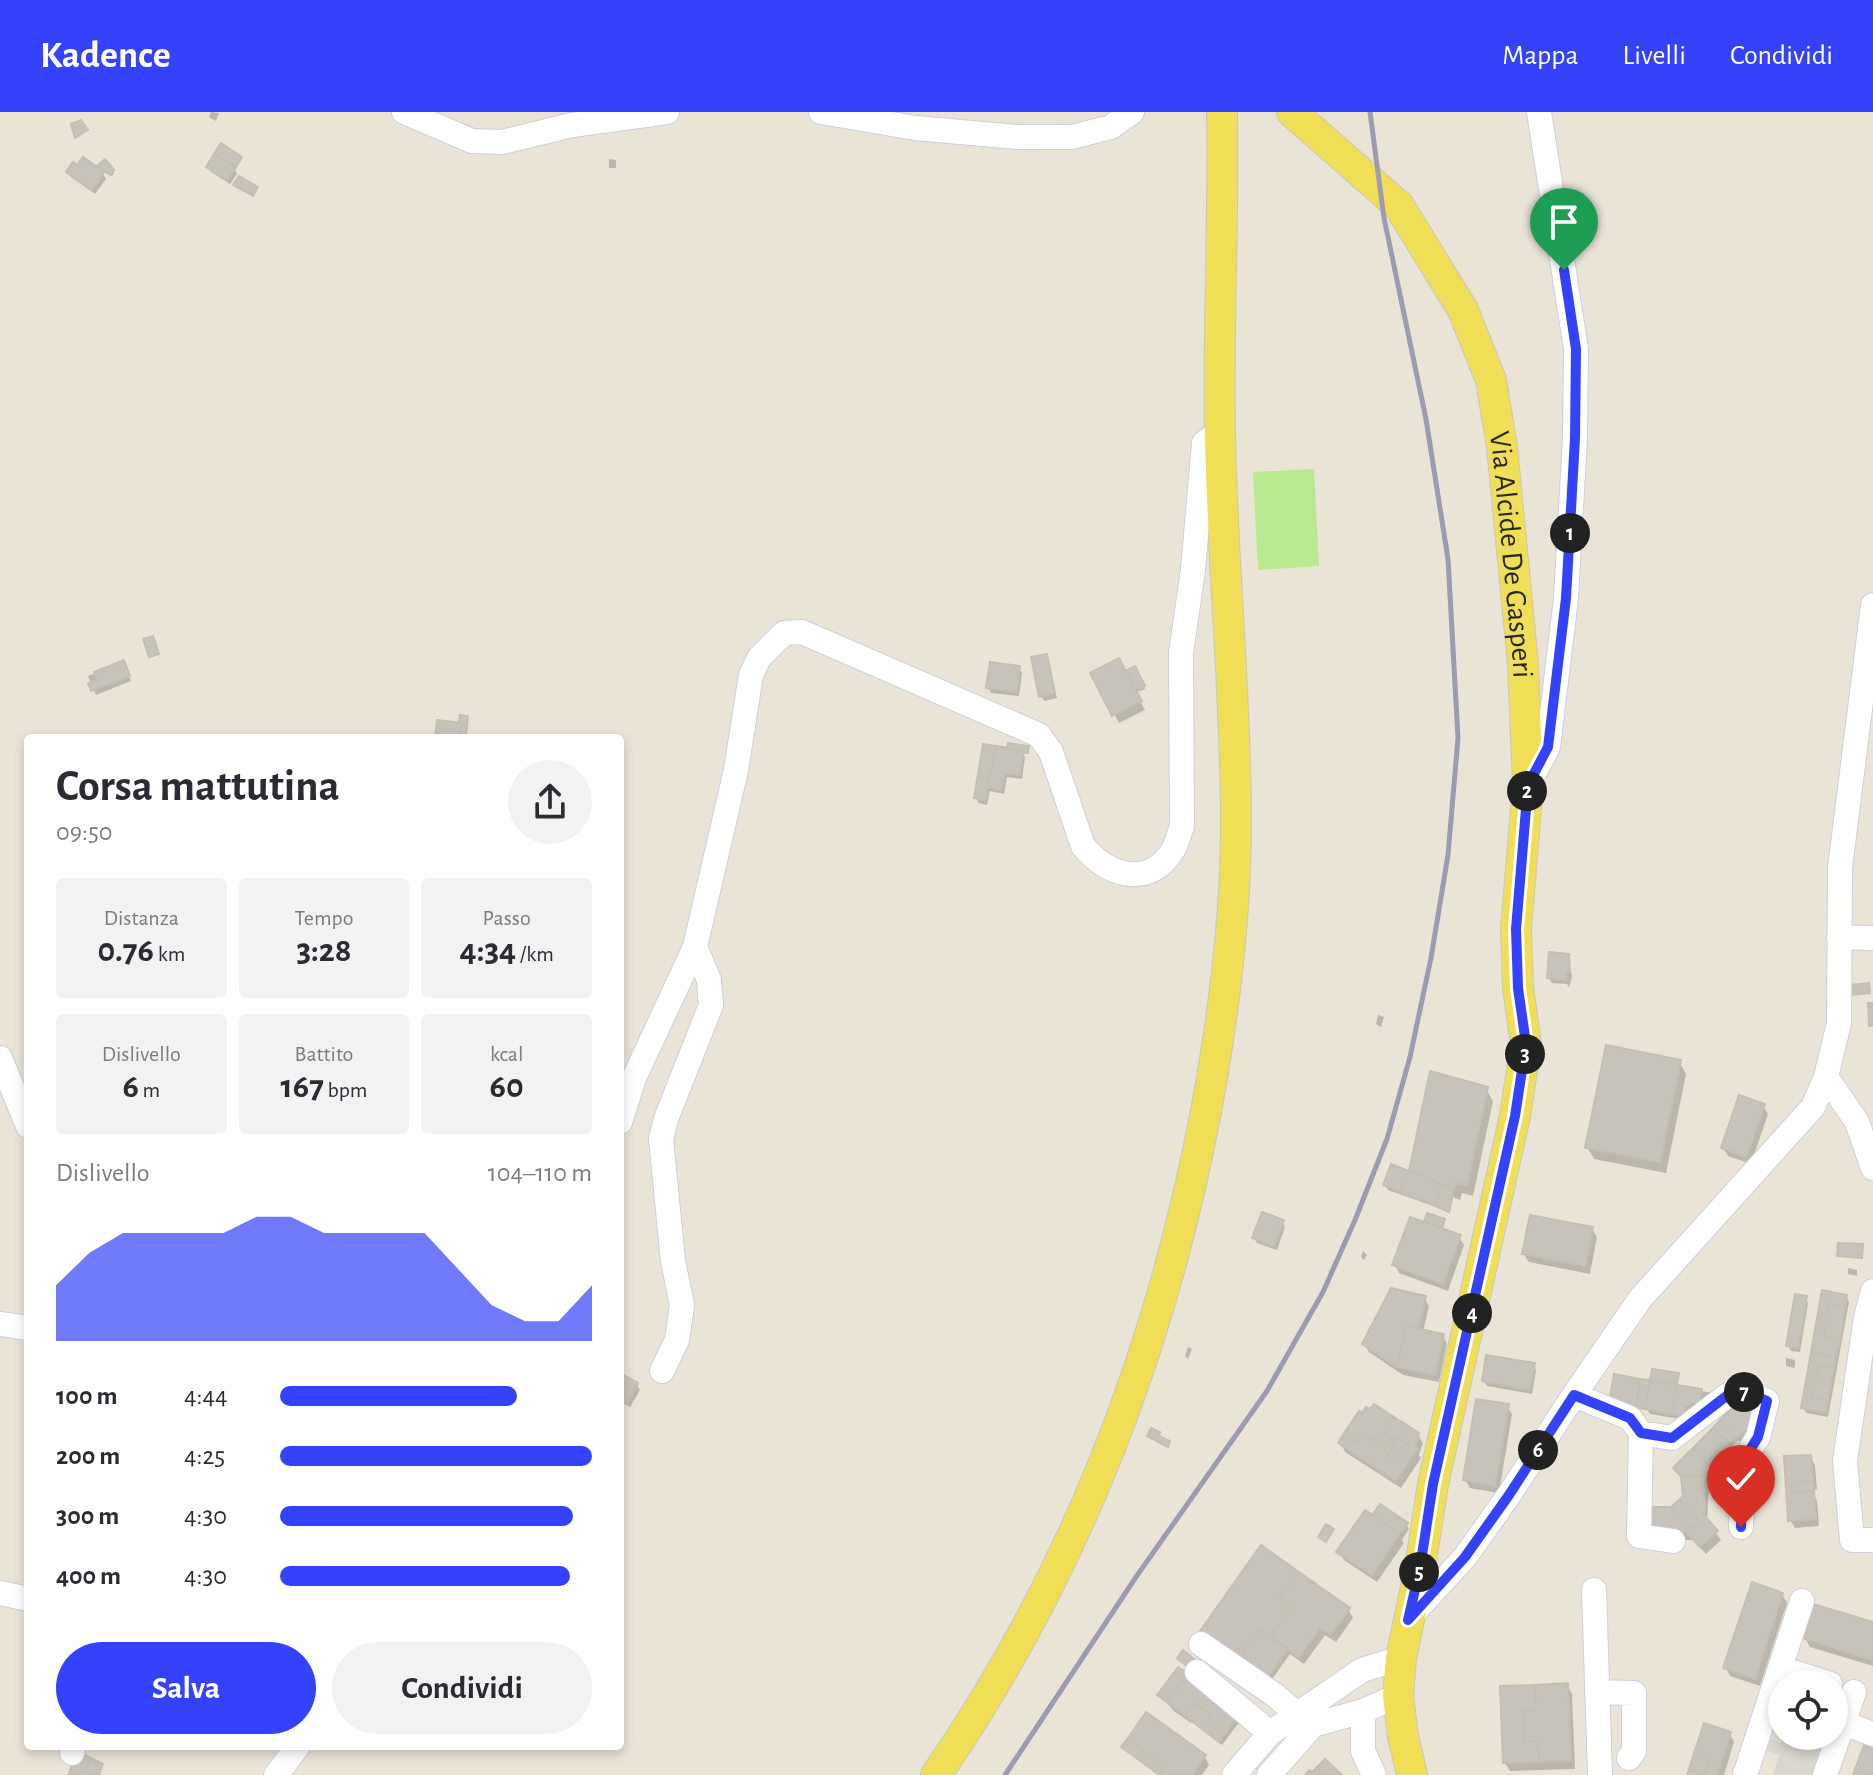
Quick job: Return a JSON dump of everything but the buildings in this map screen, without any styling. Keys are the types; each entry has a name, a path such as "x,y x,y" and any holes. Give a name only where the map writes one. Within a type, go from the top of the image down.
{"main road":[{"path":"936,1775 1000,1674 1101,1473 1136,1382 1166,1287 1196,1162 1218,1047 1229,954 1236,823 1220,431 1222,112"},
{"name":"Via Alcide De Gasperi","path":"1292,112 1399,206 1463,310 1491,380 1502,447 1522,648 1528,785 1516,929 1518,988 1526,1044 1515,1116 1433,1484 1420,1568 1401,1658 1398,1696 1412,1775"}],"street":[{"path":"404,112 472,141 502,142 572,125 667,112"},
{"path":"821,112 915,128 1017,137 1072,137 1111,127 1132,112"},
{"path":"1528,785 1548,747 1562,628 1575,438 1576,349 1539,112"},
{"path":"624,1109 634,1078 695,947 736,770 751,675 759,658 784,633 802,632 1039,735 1051,752 1083,846 1093,859 1108,870 1135,875 1156,868 1173,850 1182,826 1181,653 1193,570 1204,443 1220,431"},
{"path":"1408,1620 1465,1557 1640,1299 1813,1107 1826,1077 1839,1023 1840,868 1873,605"},
{"path":"1839,937 1873,938"},
{"path":"662,1371 677,1340 682,1305 669,1230 661,1139 711,1005 709,980 695,947"},
{"path":"0,1058 24,1116"},
{"path":"1826,1077 1857,1122 1873,1168"},
{"path":"1873,1291 1866,1317 1845,1461 1852,1540 1873,1540"},
{"path":"0,1324 24,1327"},
{"path":"1641,1433 1672,1438 1733,1391 1747,1392 1767,1401 1758,1437 1743,1461 1741,1527"},
{"path":"1574,1395 1630,1418 1641,1433 1639,1536 1673,1541"},
{"path":"1594,1590 1600,1775"},
{"path":"0,1593 24,1598"},
{"path":"1745,1775 1802,1601"},
{"path":"1201,1644 1297,1714"},
{"path":"1234,1775 1270,1733 1297,1714 1362,1670 1401,1658"},
{"path":"1780,1668 1786,1670"},
{"path":"1197,1672 1270,1733"},
{"path":"1597,1692 1634,1693 1634,1751 1629,1767 1599,1743"},
{"path":"1269,1775 1313,1725 1363,1711 1398,1696"},
{"path":"1363,1711 1363,1751 1374,1775"},
{"path":"1848,1725 1873,1734"},
{"path":"276,1775 295,1750"},
{"path":"1825,1775 1834,1750"}],"green space":[{"path":"1314,469 1319,566 1258,570 1253,472"}],"shaded area":[{"path":"1767,1738 1768,1750 1826,1750 1817,1775 1773,1775 1779,1755 1763,1749"}],"railway":[{"path":"1005,1775 1136,1577 1267,1391 1323,1292 1387,1139 1410,1057 1448,855 1458,738 1448,559 1426,419 1384,218 1370,112"}],"route":[{"path":"1564,270 1576,349 1575,438 1566,598 1548,747 1528,785 1516,929 1518,988 1526,1044 1495,1214 1433,1484 1420,1568 1408,1620 1465,1557 1574,1395 1630,1418 1641,1433 1672,1438 1733,1391 1747,1392 1767,1401 1758,1437 1743,1461 1741,1527"}]}
